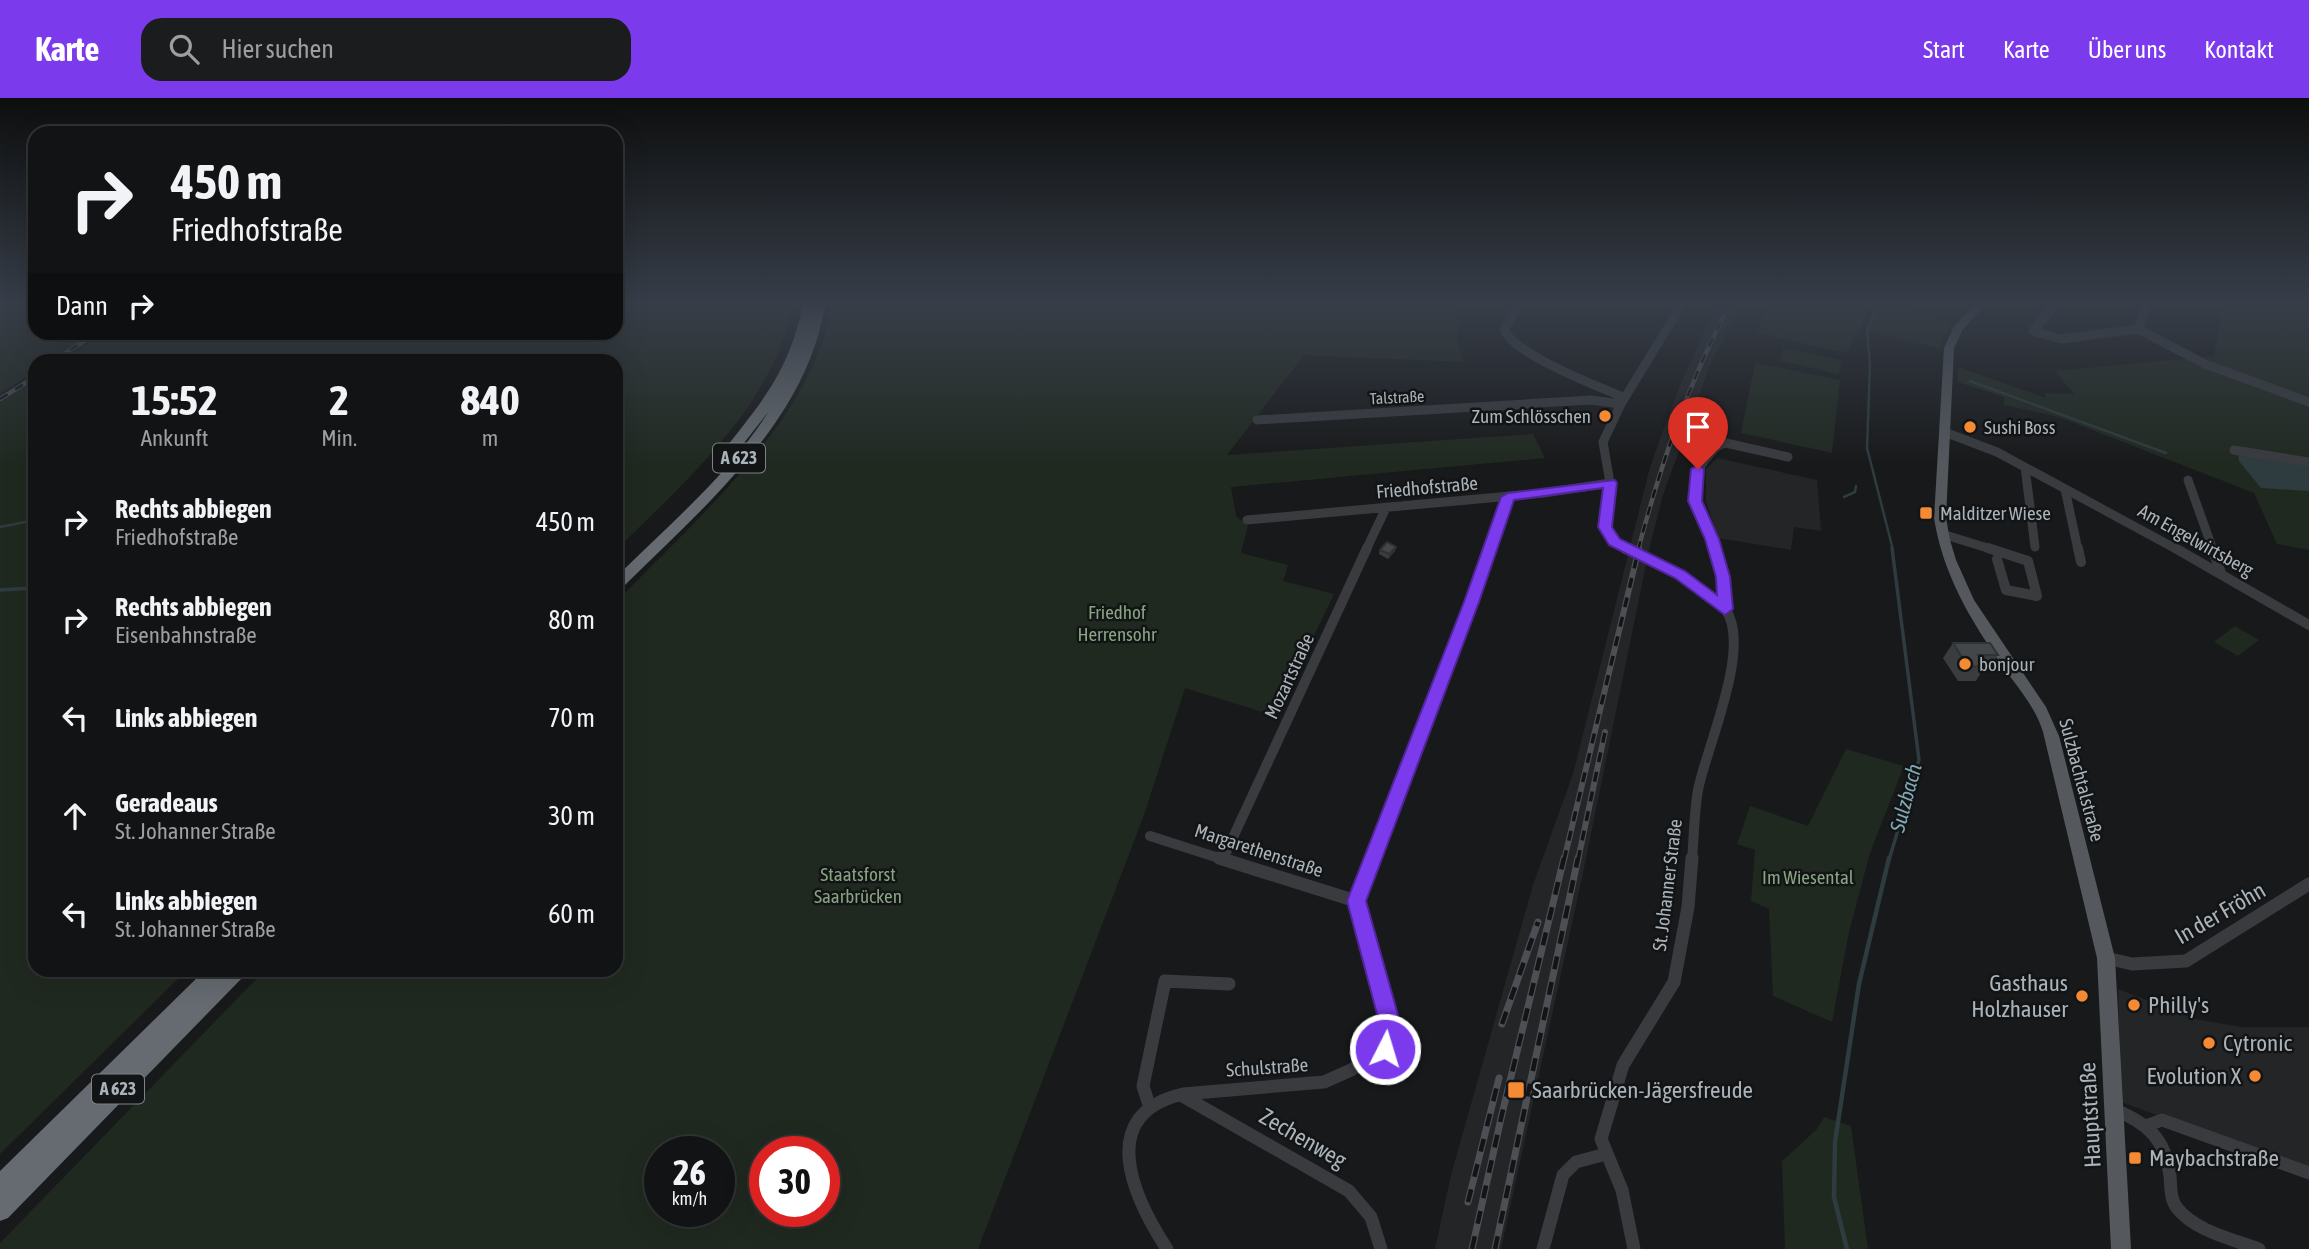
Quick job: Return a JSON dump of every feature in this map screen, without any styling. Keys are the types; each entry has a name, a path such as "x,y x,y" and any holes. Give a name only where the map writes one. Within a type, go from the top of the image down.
{"highway":[{"name":"A 623","path":"623,563 706,479 756,420 793,358"},
{"name":"A 623","path":"623,579 719,481 769,421 806,358"},
{"name":"A 623","path":"0,1186 210,977"},
{"name":"A 623","path":"0,1210 230,977"}],"main road":[{"name":"Sulzbachtalstraße","path":"1949,358 1947,433 1940,518 1948,558 1969,603 2048,724 2106,958 2108,978"},
{"name":"Hauptstraße","path":"2108,978 2121,1249"}],"street":[{"path":"1537,358 1623,401"},
{"path":"1649,358 1607,429 1603,442 1610,483 1605,527 1614,542 1680,575 1725,609"},
{"path":"2195,358 2309,402"},
{"name":"Talstraße","path":"1257,420 1591,400 1623,401"},
{"name":"Am Engelwirtsberg","path":"1947,433 1976,442 2025,467 2221,573 2309,625"},
{"name":"St. Johanner Straße","path":"1633,1249 1622,1190 1601,1139 1623,1065 1674,982 1688,907 1698,790 1732,671 1733,635 1725,609 1723,577 1712,539 1695,501 1698,469 1717,445 1726,443 1788,457"},
{"path":"2234,450 2309,462"},
{"path":"2025,467 2035,547"},
{"path":"2188,480 2221,573"},
{"name":"Friedhofstraße","path":"1247,520 1508,497 1610,483"},
{"path":"2065,489 2081,562"},
{"path":"1356,901 1471,602 1508,497"},
{"name":"Mozartstraße","path":"1223,859 1386,508"},
{"path":"1942,534 2028,561 2037,596 2006,590 1997,559"},
{"name":"Margarethenstraße","path":"1150,836 1356,901"},
{"name":"In der Fröhn","path":"2106,958 2132,964 2186,961 2309,884"},
{"name":"Schulstraße","path":"1167,1249 1140,1205 1128,1153 1129,1134 1138,1119 1162,1098 1211,1090 1315,1084 1341,1076 1385,1049 1391,1029 1356,901"},
{"path":"1150,1108 1143,1086 1165,981 1228,984"},
{"name":"Zechenweg","path":"1181,1095 1349,1191 1373,1218 1380,1247"},
{"path":"2115,1110 2148,1125 2165,1146 2172,1200 2178,1210 2196,1223 2259,1249"},
{"path":"2148,1125 2162,1120 2309,1174"},
{"path":"1543,1249 1563,1175 1568,1166 1575,1161 1605,1154"}],"shaded area":[{"path":"1692,358 1714,358 1663,495 1649,550 1583,873 1501,1249 1435,1249 1451,1175 1533,885 1573,774 1650,467"},
{"path":"2238,454 2309,466 2309,491 2261,488 2239,461"},
{"path":"1717,458 1817,480 1821,531 1794,527 1791,550 1718,538 1706,501 1706,469"},
{"path":"2118,989 2195,1019 2241,1027 2309,1027 2309,1170 2121,1102"}],"green space":[{"path":"0,358 28,358 28,376 0,394"},
{"path":"623,358 775,358 748,407 724,439 623,543"},
{"name":"Staatsforst Saarbrücken","path":"815,358 1302,358 1227,455 1533,434 1545,458 1231,487 1236,516 1248,526 1241,553 1288,565 1283,581 1334,594 1275,716 1185,688 1144,815 978,1249 0,1249 0,1243 258,977 623,977 623,595 714,503 777,427 802,386"},
{"name":"Staatsforst Saarbrücken","path":"1366,358 1463,358 1464,362"},
{"path":"1782,358 1841,360 1839,374 1781,361"},
{"path":"2196,358 2309,358 2309,550 2277,544 2254,493 2059,417 2004,405 2004,397 1958,382 1958,367 2046,398 2045,393 2074,394 2055,371"},
{"path":"1755,363 1840,380 1832,453 1741,433"},
{"path":"28,384 28,977 180,977 0,1154 0,402"},
{"path":"2235,626 2259,640 2238,656 2214,642"},
{"name":"Im Wiesental","path":"1846,749 1904,766 1870,853 1849,932 1832,1022 1773,996 1769,909 1751,901 1755,850 1737,844 1750,806 1808,826"},
{"path":"1824,1117 1851,1126 1868,1249 1785,1249 1782,1161 1816,1130"}],"building":[{"path":"1387,542 1396,547 1389,554 1380,550"},
{"path":"1953,643 1990,643 1998,655 1978,655 1985,666 1968,667"}],"waterway":[{"name":"Sulzbach","path":"1869,358 1867,448 1893,550"},
{"path":"1970,381 2166,453"},
{"path":"1844,497 1855,492 1856,486"},
{"path":"0,527 28,521"},
{"name":"Sulzbach","path":"1889,860 1919,760 1892,548"},
{"path":"0,590 28,588"},
{"name":"Sulzbach","path":"1847,1249 1834,1197 1835,1142 1859,984 1889,858"}],"railway":[{"path":"1638,550 1677,424 1704,358"},
{"path":"0,399 28,381"},
{"path":"1564,860 1639,548"},
{"path":"1578,860 1605,732"},
{"path":"1472,1249 1564,858"},
{"path":"1495,1249 1578,858"},
{"path":"1502,1024 1538,922"},
{"path":"1468,1202 1499,1078"}],"place":[{"name":"Zum Schlösschen","path":"1605,416"},
{"name":"Sushi Boss","path":"1970,427"},
{"name":"Malditzer Wiese","path":"1926,513"},
{"name":"bonjour","path":"1965,664"},
{"name":"Gasthaus Holzhauser","path":"2082,996"},
{"name":"Philly's","path":"2134,1005"},
{"name":"Cytronic","path":"2209,1043"},
{"name":"Evolution X","path":"2255,1076"},
{"name":"Saarbrücken-Jägersfreude","path":"1516,1090"},
{"name":"Maybachstraße","path":"2135,1158"}],"route":[{"path":"1385,1049 1391,1029 1356,901 1471,602 1508,497 1610,483 1605,527 1614,542 1680,575 1725,609 1723,577 1712,539 1695,501 1698,469"}],"park label":[{"name":"Friedhof Herrensohr","path":"1117,623"}]}
